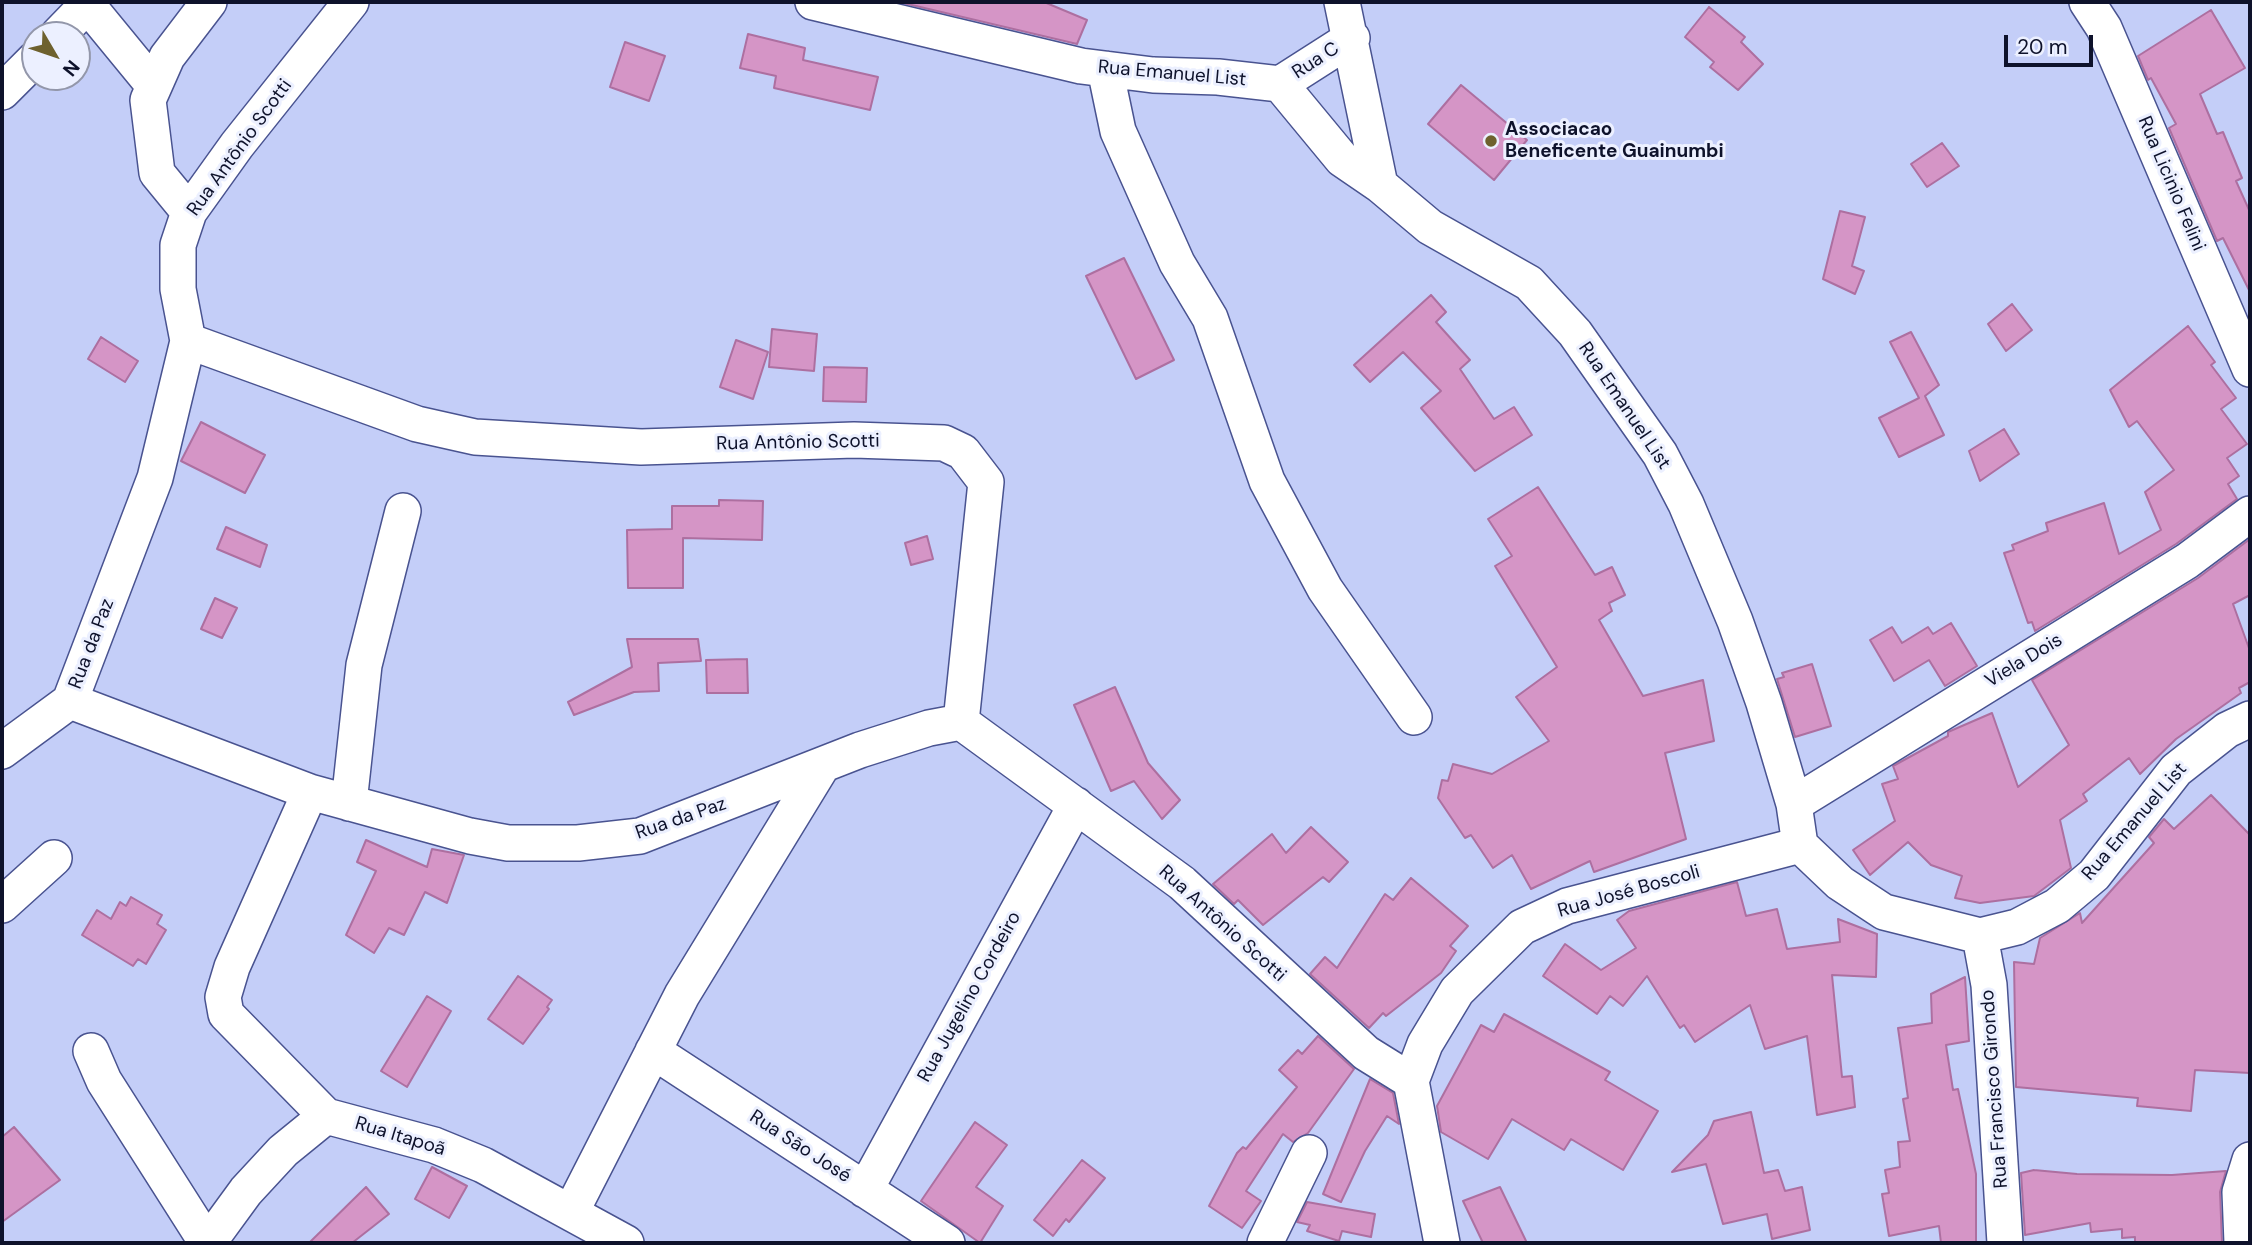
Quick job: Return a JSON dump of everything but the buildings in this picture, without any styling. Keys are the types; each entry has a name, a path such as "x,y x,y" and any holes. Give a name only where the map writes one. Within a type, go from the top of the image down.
{"street":[{"path":"189,212 158,173 148,100 167,57 209,2"},
{"name":"Rua Antônio Scotti","path":"351,2 237,145 189,212 178,245 178,289 188,341 417,424 475,437 641,447 854,440 944,443 963,452 986,482 961,722 1182,883 1366,1054 1411,1081"},
{"name":"Rua Emanuel List","path":"813,2 1105,69 1280,85 1342,159 1380,185 1430,227 1530,283 1575,334 1660,454 1686,505 1735,621 1765,703 1794,804 1800,845 1840,883 1884,912 1980,936 2017,927 2057,906 2094,875 2176,770 2227,730 2250,719"},
{"path":"1342,2 1352,38 1380,185"},
{"name":"Rua Licinio Felini","path":"2087,2 2104,28 2250,369"},
{"path":"70,21 86,3 154,86"},
{"name":"Rua C","path":"1280,85 1352,38"},
{"path":"1105,69 1118,131 1177,263 1210,318 1267,481 1325,589 1414,716"},
{"path":"2,92 21,72"},
{"name":"Rua da Paz","path":"188,341 155,478 70,701 310,792 470,836 508,843 578,843 640,836 860,750 929,728 961,722"},
{"path":"349,803 365,665 403,511"},
{"name":"Viela Dois","path":"1794,804 2187,561 2250,514"},
{"path":"2,751 70,701"},
{"path":"571,1212 682,995 822,766"},
{"path":"91,1051 104,1081 208,1243 265,1171 326,1116 242,1033 226,1014 223,997 232,967 310,792"},
{"name":"Rua Jugelino Cordeiro","path":"865,1190 1076,805"},
{"name":"Rua José Boscoli","path":"1411,1081 1425,1044 1457,991 1521,927 1567,906 1800,845"},
{"path":"2,905 54,858"},
{"name":"Rua Francisco Girondo","path":"1980,936 1989,985 2005,1243"},
{"name":"Rua São José","path":"653,1051 947,1243"},
{"path":"1411,1081 1442,1243"},
{"name":"Rua Itapoã","path":"326,1116 434,1145 483,1165 626,1243"},
{"path":"1265,1243 1309,1153"},
{"path":"2242,1243 2240,1192 2250,1160"}],"place":[{"name":"Associacao Beneficente Guainumbi","path":"1491,141"}]}
